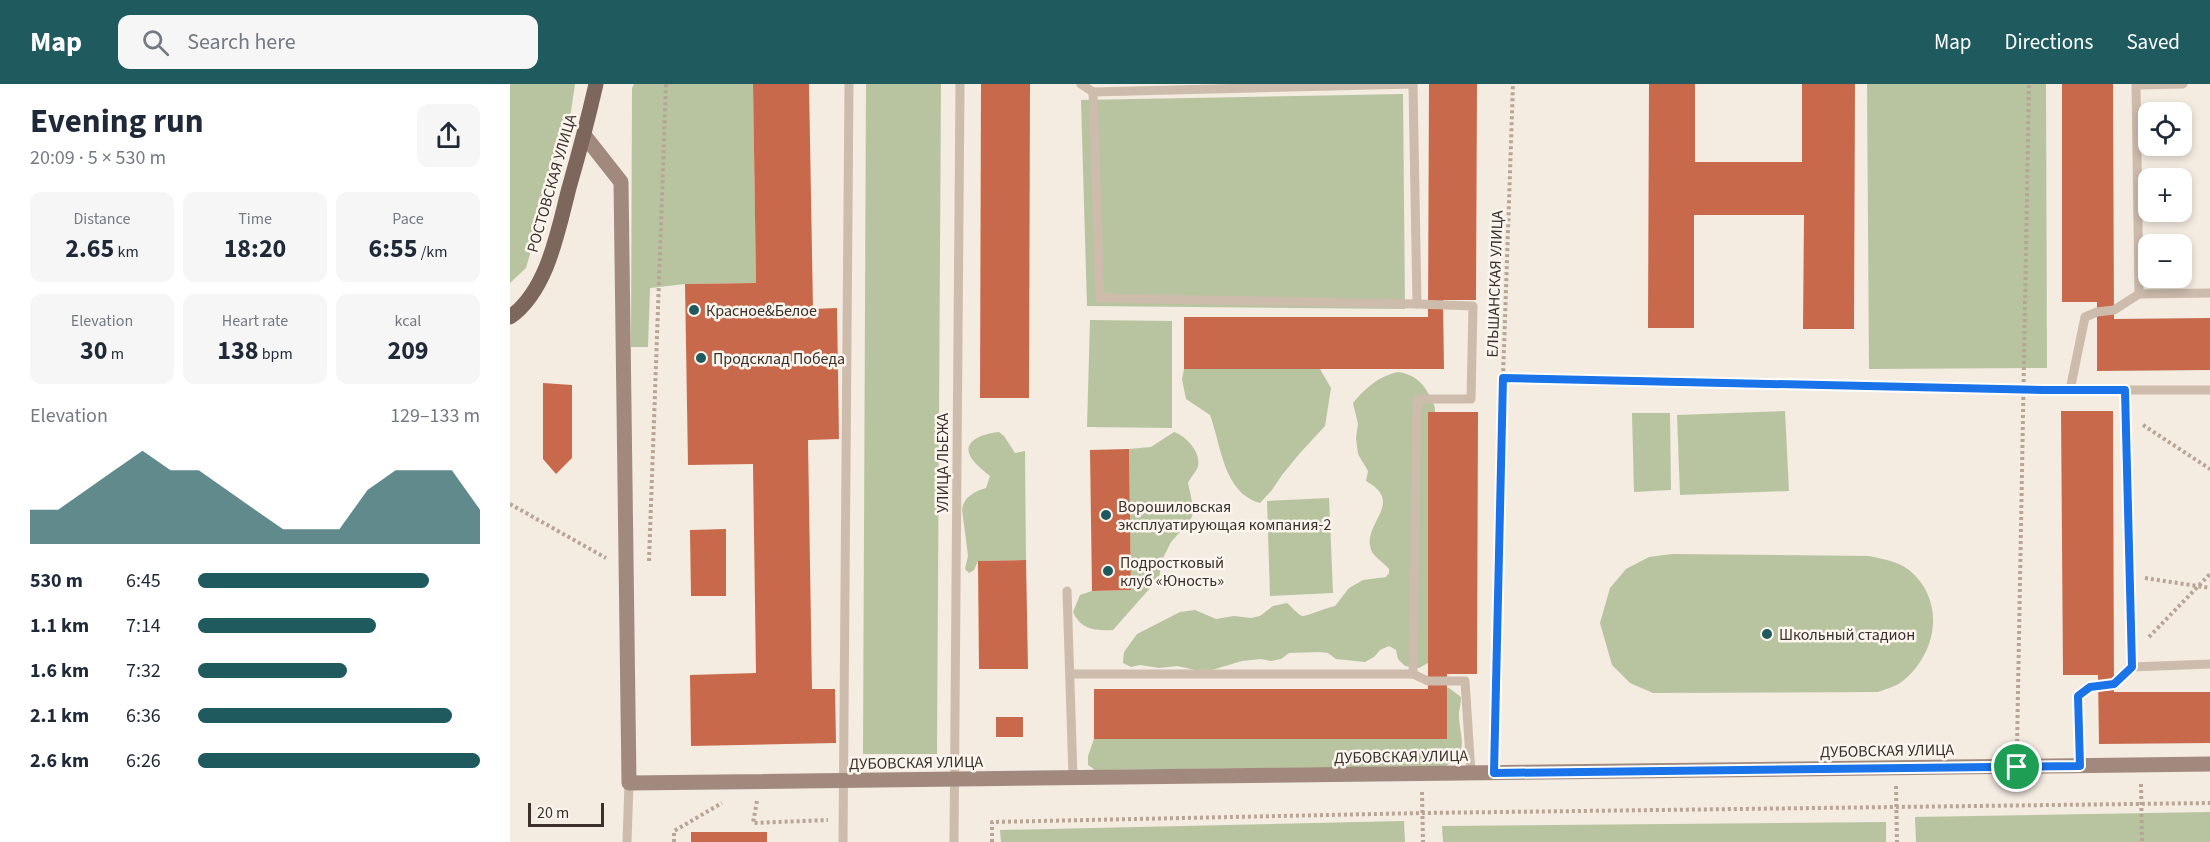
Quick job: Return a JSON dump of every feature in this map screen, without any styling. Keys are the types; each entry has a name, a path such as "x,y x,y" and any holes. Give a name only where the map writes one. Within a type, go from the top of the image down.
{"main road":[{"name":"РОСТОВСКАЯ УЛИЦА","path":"510,316 525,303 541,277 553,250 596,84"}],"street":[{"path":"584,135 621,182 629,783"},
{"name":"ДУБОВСКАЯ УЛИЦА","path":"629,783 2210,764"}],"lane":[{"path":"843,842 849,84"},
{"name":"УЛИЦА ЛЬЕЖА","path":"954,842 960,84"},
{"path":"1081,84 1093,92 1413,84 1417,304"},
{"path":"2139,294 2136,84 2183,84"},
{"path":"1093,92 1100,298 1473,306 1471,399 1416,399 1413,674"},
{"path":"2070,390 2085,317 2097,312 2114,310 2139,294 2210,293"},
{"path":"2043,390 2210,390"},
{"path":"2125,390 2132,667"},
{"path":"1067,591 1073,777 1070,778"},
{"path":"2080,766 2078,696 2090,687 2114,684 2132,667 2210,664"},
{"path":"1070,674 1413,674 1428,681 1465,681 1471,773"},
{"path":"627,842 629,783"}],"path":[{"path":"648,570 666,84"},
{"name":"ЕЛЬШАНСКАЯ УЛИЦА","path":"1494,773 1503,378 1513,84"},
{"path":"2017,767 2030,84"},
{"path":"1503,378 2043,390"},
{"path":"2125,414 2210,469"},
{"path":"510,504 627,570"},
{"path":"2131,654 2210,574"},
{"path":"2129,576 2210,588"},
{"path":"1895,768 1897,842"},
{"path":"1422,774 1423,842"},
{"path":"674,842 674,831 760,782"},
{"path":"992,842 992,822 1422,813 2210,803"},
{"path":"2141,804 2142,842"},
{"path":"753,823 843,819"}],"green space":[{"path":"510,84 575,84 571,111 526,268 510,283"},
{"path":"634,84 753,84 756,283 685,284 650,288 648,347 631,347 632,88"},
{"path":"866,84 941,84 937,754 863,754"},
{"path":"1867,84 2046,84 2047,368 1869,369"},
{"path":"1403,94 1405,309 1087,306 1081,100"},
{"path":"1090,320 1172,321 1172,428 1087,427"},
{"path":"1184,369 1320,369 1331,388 1325,426 1260,503 1248,498 1231,478 1225,466 1210,415 1186,399 1182,379"},
{"path":"1398,372 1418,380 1428,393 1435,408 1435,412 1428,412 1428,663 1419,668 1405,666 1398,659 1396,650 1389,646 1365,662 1336,659 1328,653 1319,652 1289,653 1281,659 1271,661 1261,659 1242,661 1205,672 1177,666 1159,668 1140,665 1131,667 1123,663 1124,652 1137,634 1180,612 1195,610 1216,619 1234,616 1251,618 1260,616 1273,606 1287,603 1298,614 1304,616 1335,606 1349,588 1363,580 1386,577 1389,569 1372,552 1370,542 1371,532 1380,515 1382,498 1377,490 1366,481 1368,471 1358,454 1356,438 1358,424 1353,403 1373,383"},
{"path":"1785,411 1789,491 1680,495 1677,415"},
{"path":"1632,413 1670,413 1671,490 1634,492"},
{"path":"999,432 1015,453 1025,451 1026,560 978,561 974,570 969,573 965,569 968,556 962,509 965,501 971,495 986,488 990,476 972,459 969,447 975,439 981,436"},
{"path":"1174,432 1192,445 1197,455 1197,468 1188,483 1194,511 1190,521 1171,542 1162,560 1159,578 1113,630 1085,626 1080,623 1073,612 1080,595 1092,591 1131,590 1129,449 1151,447"},
{"path":"1329,498 1333,593 1270,596 1267,501"},
{"name":"Школьный стадион","path":"1672,554 1869,556 1895,562 1909,570 1921,583 1929,597 1933,612 1933,628 1929,644 1913,672 1900,683 1878,692 1653,693 1630,683 1612,665 1600,623 1610,588 1626,569 1649,557"},
{"path":"1449,688 1461,697 1459,721 1462,742 1459,754 1446,766 1095,770 1088,765 1088,756 1094,739"},
{"path":"2210,812 2210,842 1916,842 1915,817"},
{"path":"1404,821 1405,842 1001,842 1000,830"},
{"path":"1886,822 1886,842 1443,842 1442,826"}],"building":[{"path":"753,84 809,84 813,309 837,308 839,439 808,440 812,689 835,689 836,743 691,746 690,675 756,673 753,464 688,465 685,284 756,283"},
{"path":"981,84 1030,84 1029,398 980,398"},
{"path":"1429,84 1477,84 1476,300 1443,300 1444,369 1184,369 1184,317 1428,317"},
{"path":"1649,84 1695,84 1695,162 1802,162 1802,84 1855,84 1854,329 1803,329 1804,215 1694,215 1694,328 1648,328"},
{"path":"2062,84 2113,84 2114,319 2210,318 2210,370 2097,371 2097,302 2062,302"},
{"path":"543,383 572,385 572,458 556,474 543,459"},
{"path":"2061,411 2113,411 2114,692 2210,692 2210,743 2099,744 2098,675 2063,675"},
{"path":"1428,412 1478,412 1477,674 1447,674 1447,739 1094,739 1094,689 1428,689"},
{"path":"1129,449 1131,590 1092,591 1090,450"},
{"path":"726,529 726,596 691,596 690,530"},
{"path":"1026,560 1028,669 979,669 978,561"},
{"path":"996,717 1023,717 1023,737 996,737"},
{"path":"691,832 767,832 767,842 691,842"}],"place":[{"name":"Красное&Белое","path":"694,310"},
{"name":"Продсклад Победа","path":"701,358"},
{"name":"Ворошиловская эксплуатирующая компания-2","path":"1106,515"},
{"name":"Подростковый клуб «Юность»","path":"1108,571"},
{"name":"Школьный стадион","path":"1767,634"}],"route":[{"path":"1503,378 2125,390 2132,667 2114,684 2090,687 2078,696 2080,766 2017,767 1494,773 1503,378"}]}
